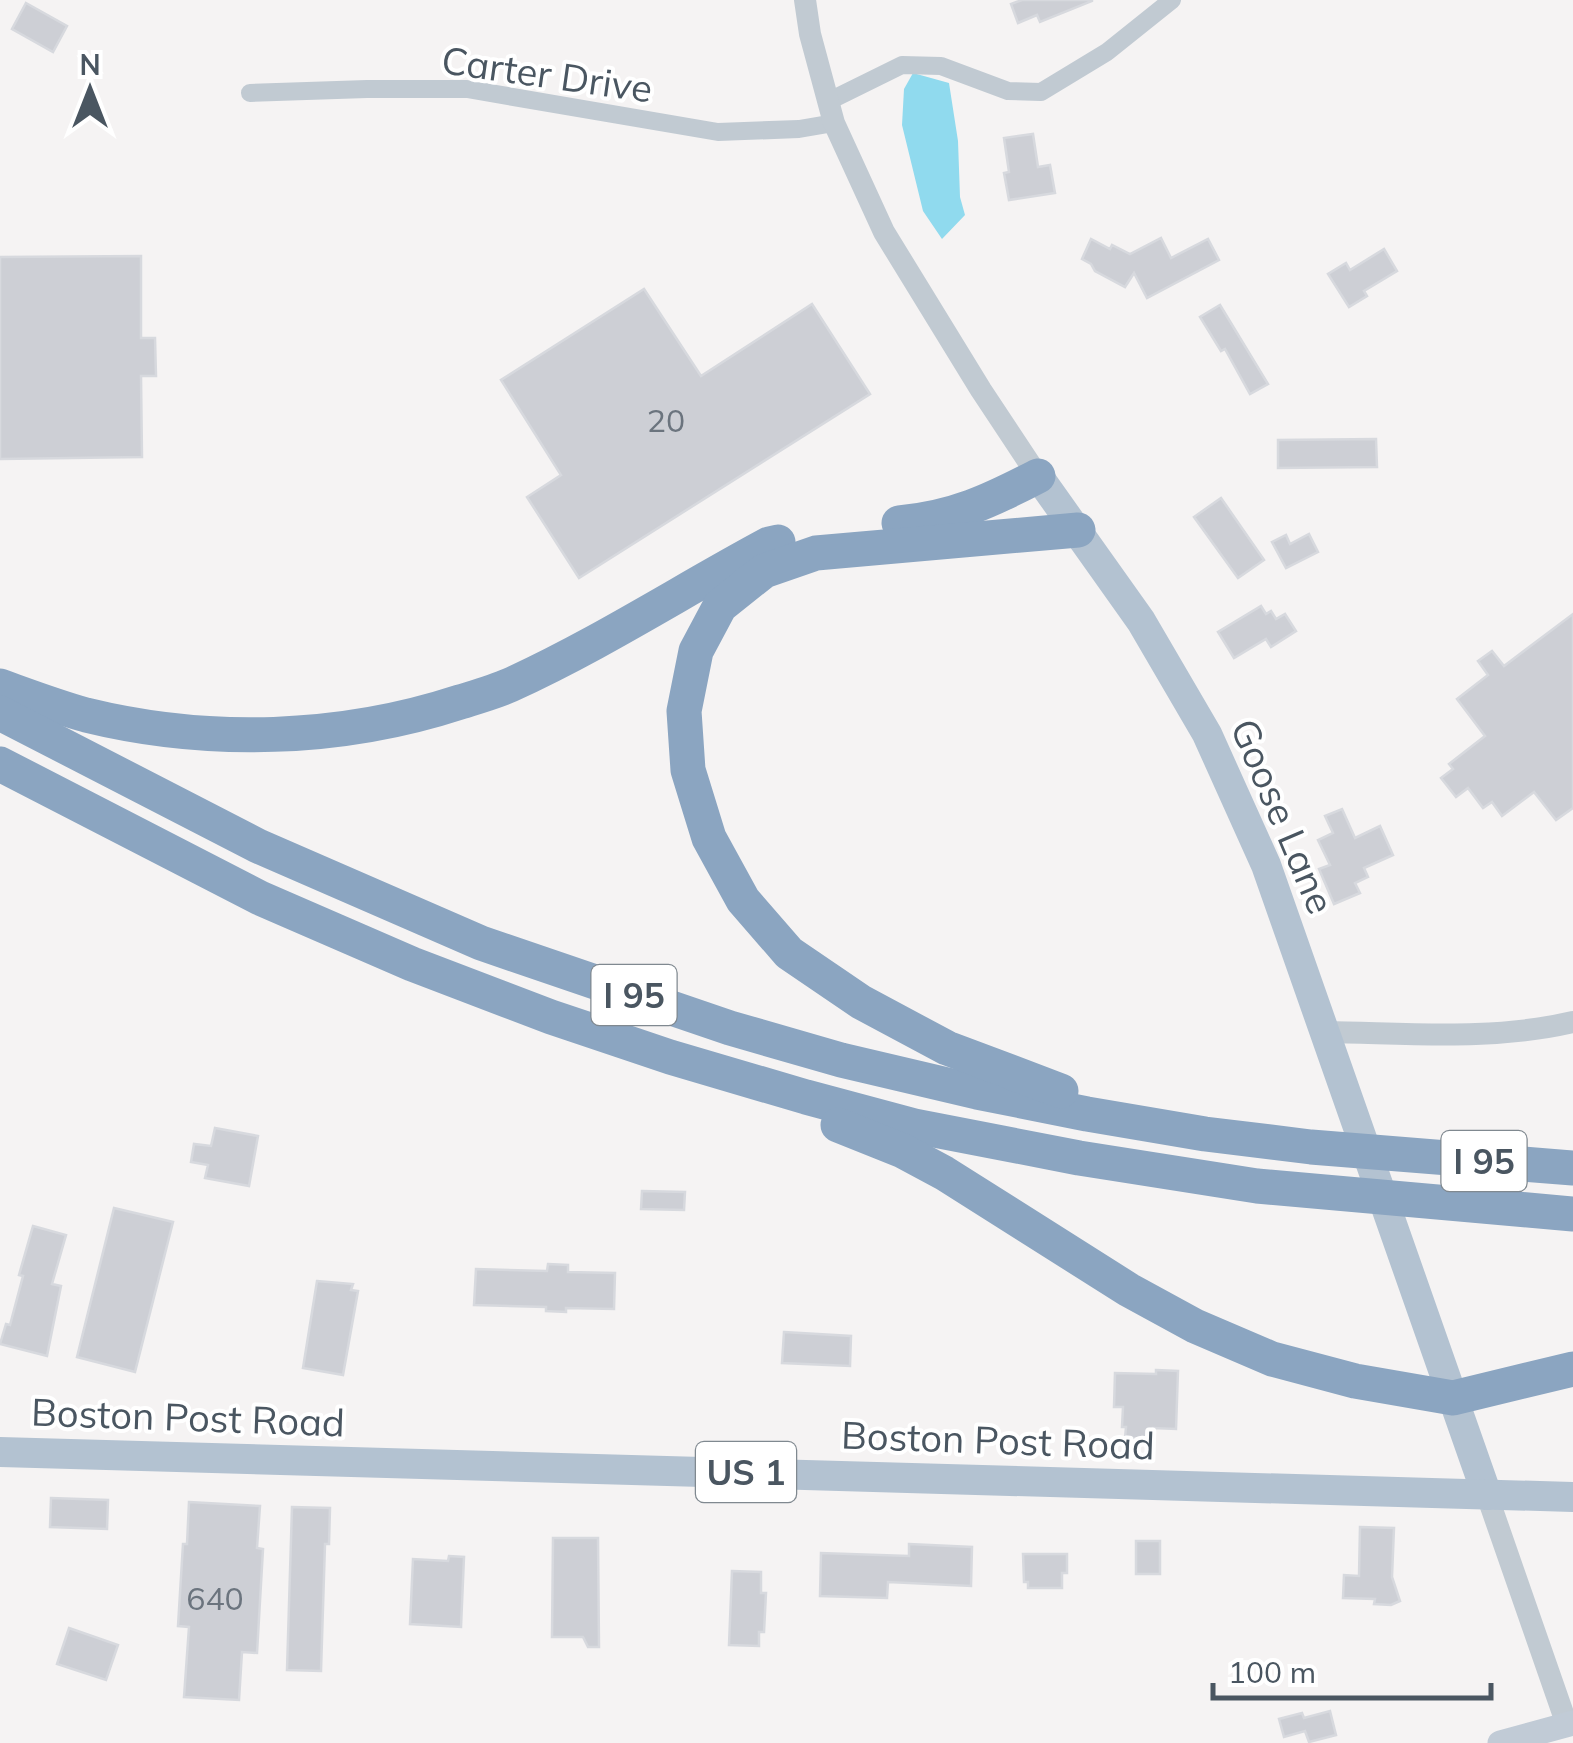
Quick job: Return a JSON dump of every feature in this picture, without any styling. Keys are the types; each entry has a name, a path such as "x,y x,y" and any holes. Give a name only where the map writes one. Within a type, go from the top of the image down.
{"highway":[{"path":"0,686 86,714 174,730 247,734 337,730 427,713 506,687 590,646 769,544 824,531 933,520 989,502 1038,476"},
{"path":"1078,530 816,553 764,571 720,606 696,651 684,710 688,770 708,838 744,900 790,952 861,1002 947,1048 1056,1090 1311,1147"},
{"name":"I 95","path":"0,713 258,846 481,943 730,1028 977,1092 1171,1128 1311,1147 1573,1168"},
{"name":"I 95","path":"0,764 277,906 412,964 670,1057 914,1126 1099,1162 1257,1186 1573,1214"},
{"path":"670,1057 902,1151 944,1173 1129,1290 1237,1345 1313,1371 1453,1398 1573,1369"}],"main road":[{"name":"Goose Lane","path":"1038,476 1141,621 1206,734 1266,865 1487,1494"},
{"name":"Boston Post Road","path":"0,1452 1573,1497"},
{"path":"1500,1743 1571,1730"}],"street":[{"name":"Goose Lane","path":"804,0 831,112 884,232 1038,476"},
{"name":"Carter Drive","path":"250,93 467,89 718,132 799,129 902,64 940,66 1008,91 1041,92 1107,52 1172,0"},
{"path":"1326,1032 1470,1034 1573,1022"},
{"name":"Goose Lane","path":"1487,1494 1571,1730"}],"water":[{"path":"913,73 949,83 965,215 942,239 923,211 902,125 904,89"}],"building":[{"path":"1022,0 1092,1 1040,22 1037,15 1018,23 1011,4"},
{"path":"26,3 67,26 53,52 12,29"},
{"path":"1033,134 1038,167 1050,165 1055,193 1009,200 1004,138"},
{"path":"1161,238 1171,258 1208,239 1219,260 1147,298 1134,273 1125,287 1082,259 1091,239 1130,254"},
{"path":"1384,249 1397,271 1364,291 1367,296 1349,307 1328,274 1346,263 1350,270"},
{"path":"141,256 141,338 155,338 156,376 141,376 142,457 0,459 0,257"},
{"path":"644,289 701,376 812,304 870,394 579,578 527,497 561,475 501,380"},
{"path":"1220,305 1268,384 1250,394 1225,349 1221,351 1200,317"},
{"path":"1376,439 1377,467 1278,468 1278,440"},
{"path":"1221,498 1264,560 1238,578 1194,517"},
{"path":"1309,534 1318,552 1286,568 1272,542 1286,535 1290,544"},
{"path":"1261,606 1276,619 1285,614 1296,631 1271,647 1266,639 1234,658 1218,632"},
{"path":"1573,614 1573,808 1556,820 1534,792 1502,816 1492,802 1483,808 1468,788 1456,797 1441,778 1453,769 1449,764 1485,736 1457,699 1488,675 1478,661 1492,651 1504,666"},
{"path":"1342,809 1355,838 1380,826 1393,855 1364,868 1368,877 1355,883 1360,893 1334,904 1319,869 1330,865 1318,840 1333,833 1325,816"},
{"path":"215,1128 258,1136 249,1186 205,1178 208,1165 191,1162 194,1144 211,1146"},
{"path":"642,1191 685,1192 684,1210 641,1209"},
{"path":"114,1208 173,1222 135,1372 77,1357"},
{"path":"33,1226 66,1235 52,1284 61,1286 47,1356 0,1344 6,1324 10,1325"},
{"path":"548,1264 568,1265 568,1272 615,1273 614,1309 566,1308 566,1312 546,1311 546,1307 474,1305 476,1269 547,1271"},
{"path":"317,1281 353,1284 351,1290 358,1291 343,1375 303,1368"},
{"path":"784,1332 851,1336 850,1366 782,1363"},
{"path":"1156,1370 1178,1371 1176,1429 1153,1428 1153,1439 1125,1438 1123,1407 1114,1407 1115,1373 1156,1374"},
{"path":"51,1498 108,1500 107,1529 50,1527"},
{"path":"189,1502 260,1506 257,1548 263,1549 257,1653 242,1652 239,1700 184,1697 189,1627 178,1626"},
{"path":"292,1507 330,1508 329,1544 325,1544 321,1671 287,1670"},
{"path":"1360,1527 1394,1528 1392,1577 1400,1601 1391,1605 1374,1604 1375,1599 1343,1598 1344,1575 1359,1576"},
{"path":"553,1538 598,1538 599,1647 588,1647 583,1637 552,1637"},
{"path":"1136,1541 1160,1541 1160,1574 1136,1574"},
{"path":"909,1544 972,1547 971,1586 888,1582 887,1598 820,1596 821,1553 909,1556"},
{"path":"1023,1554 1067,1554 1062,1588 1028,1588 1028,1582 1024,1582"},
{"path":"449,1556 464,1557 461,1627 410,1624 413,1559 448,1561"},
{"path":"732,1571 761,1572 761,1593 766,1593 764,1632 759,1632 759,1646 729,1645"},
{"path":"69,1628 118,1645 106,1680 57,1664"},
{"path":"1330,1711 1336,1735 1309,1742 1305,1731 1284,1737 1279,1719"}]}
